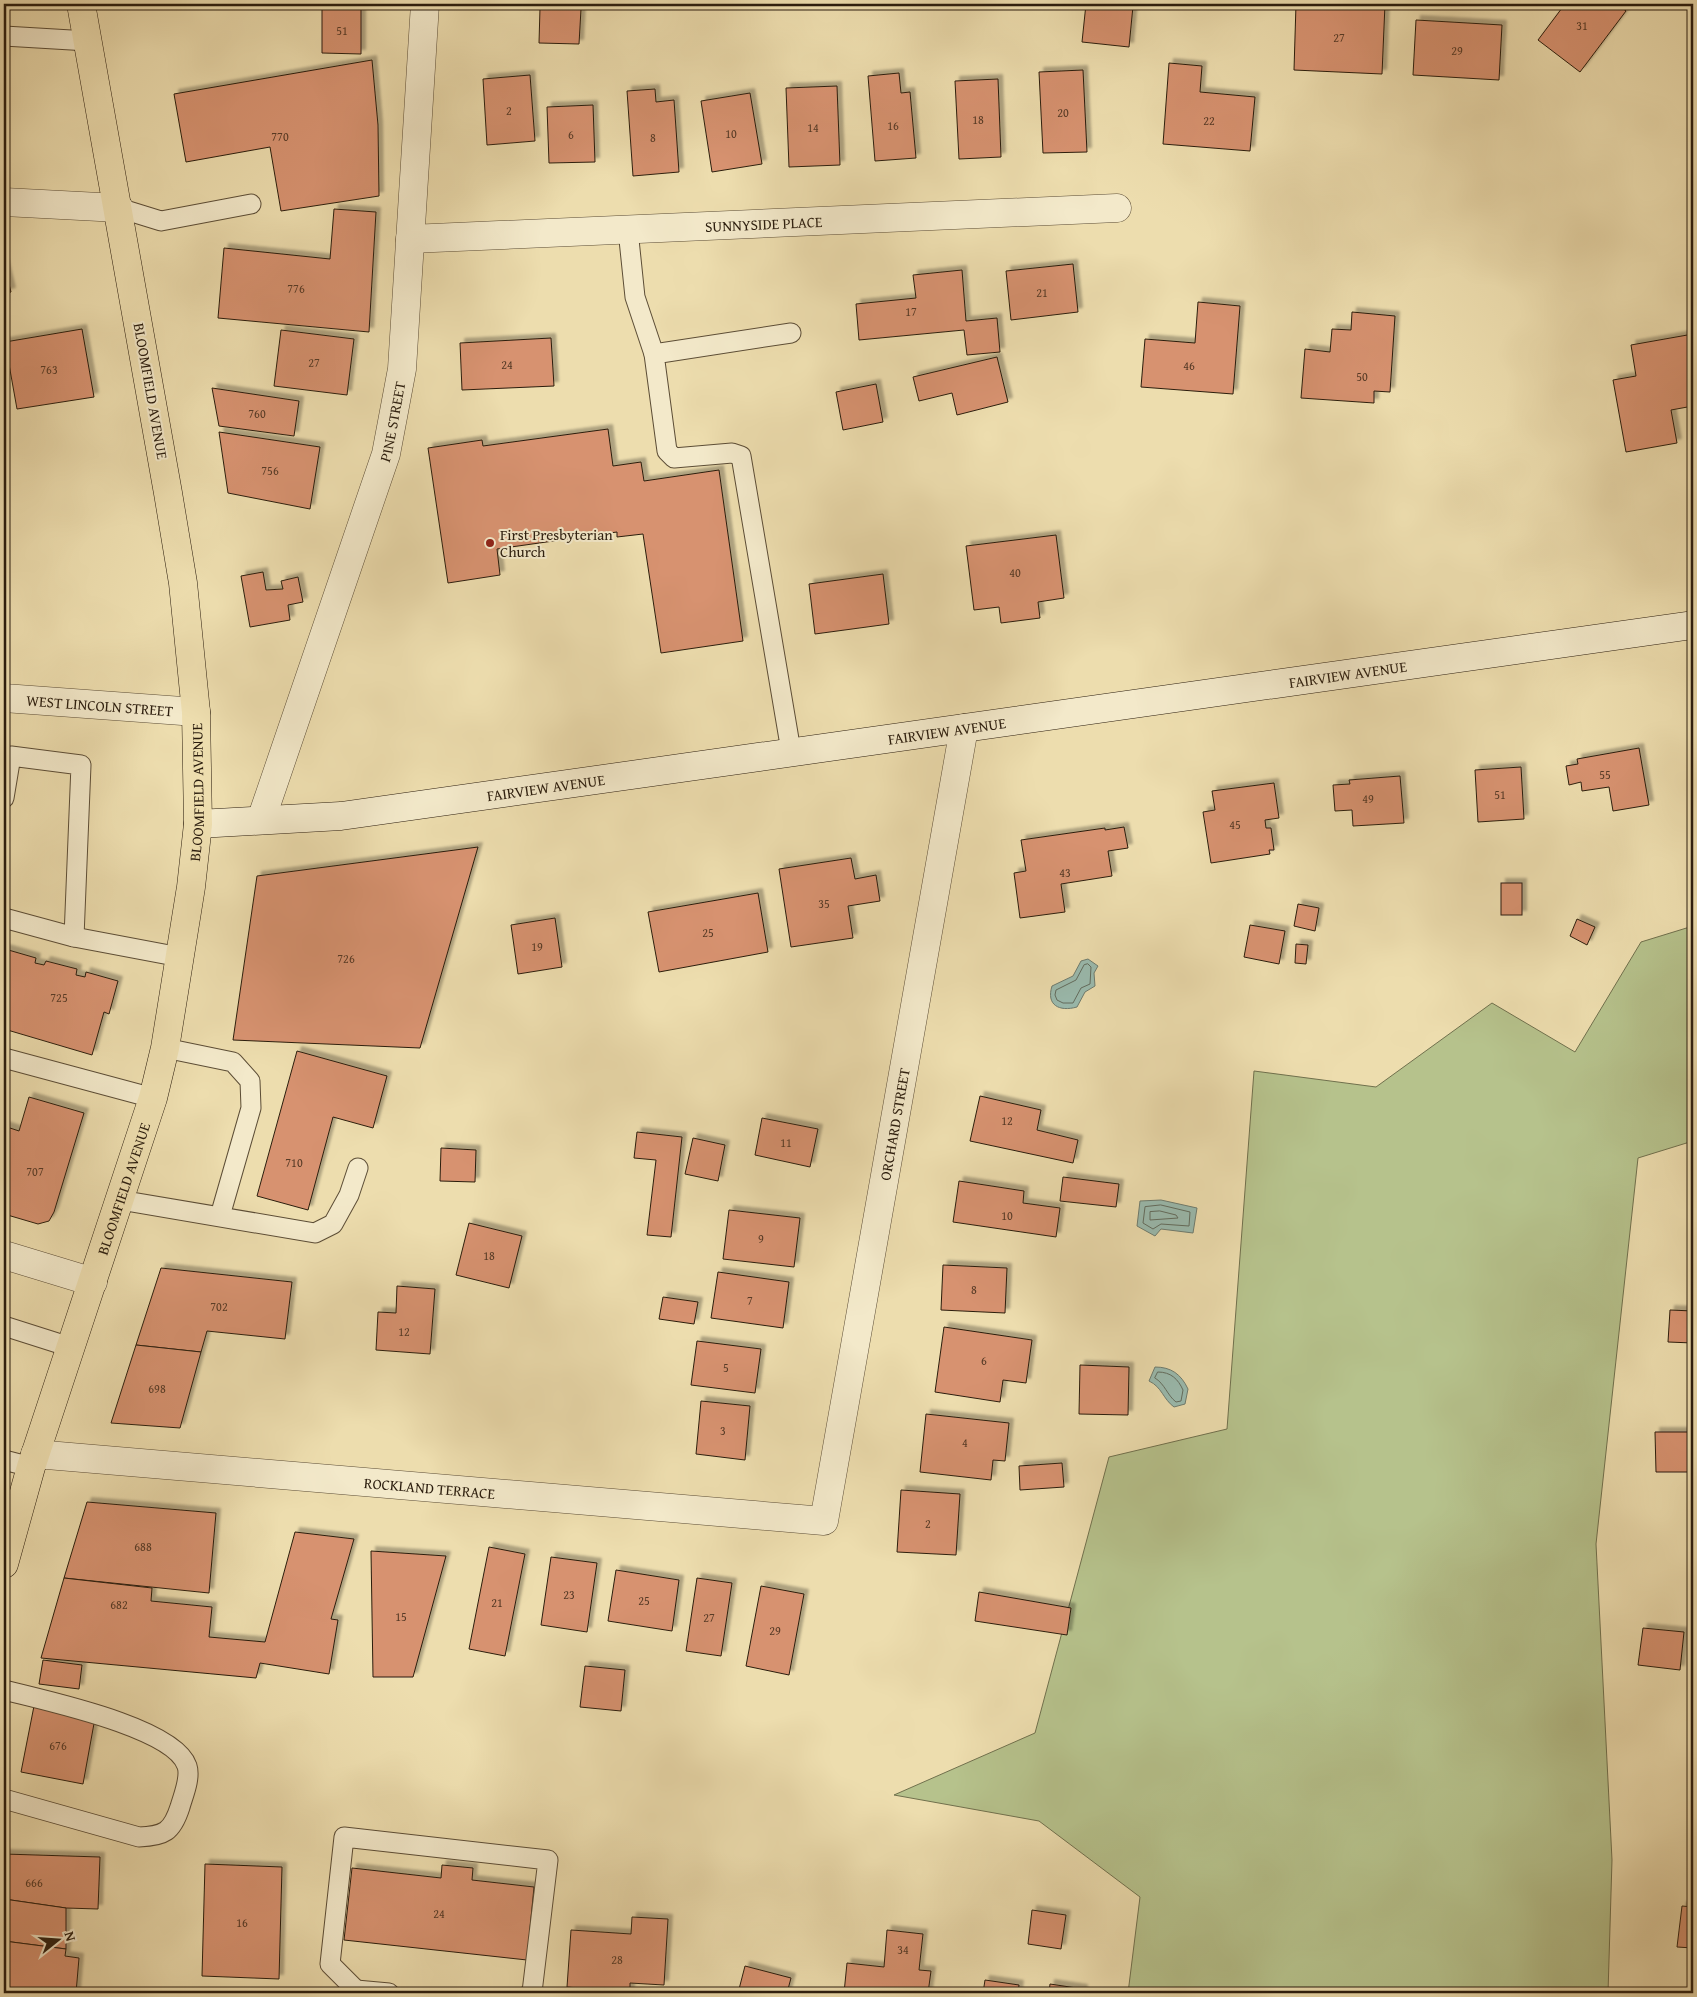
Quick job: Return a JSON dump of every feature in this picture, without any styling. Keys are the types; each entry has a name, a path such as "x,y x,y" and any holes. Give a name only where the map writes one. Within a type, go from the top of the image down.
{"main road":[{"name":"BLOOMFIELD AVENUE","path":"4,1564 33,1460 153,1098 165,1048 180,957 198,824 196,712 183,582 81,4"}],"street":[{"name":"PINE STREET","path":"261,820 386,454 402,369 425,4"},
{"path":"4,202 118,208"},
{"name":"SUNNYSIDE PLACE","path":"410,239 1117,208"},
{"name":"FAIRVIEW AVENUE","path":"198,824 342,816 791,751 1693,625"},
{"name":"WEST LINCOLN STREET","path":"4,698 196,712"},
{"name":"ORCHARD STREET","path":"824,1521 964,728"},
{"path":"4,1255 93,1282"},
{"name":"ROCKLAND TERRACE","path":"33,1460 824,1521"}],"lane":[{"path":"4,36 88,41"},
{"path":"118,208 161,221 251,204"},
{"path":"628,230 635,297 654,354 667,451 674,458 732,453 741,456 791,751"},
{"path":"654,354 791,333"},
{"path":"4,798 11,756 81,765 74,937"},
{"path":"4,918 74,937 180,957"},
{"path":"165,1048 233,1062 250,1081 251,1108 220,1216"},
{"path":"4,1058 153,1098"},
{"path":"120,1200 314,1233 333,1224 349,1194 358,1168"},
{"path":"4,1326 70,1347"},
{"path":"4,1460 33,1460"},
{"path":"4,1690 109,1717 175,1749 187,1766 186,1788 175,1823 158,1836 139,1837 4,1799"},
{"path":"389,1993 355,1992 330,1964 344,1837 548,1860 532,1992 530,1993"}],"green space":[{"path":"1693,926 1693,1141 1638,1158 1596,1544 1612,1860 1608,1993 1128,1993 1140,1897 1039,1821 894,1795 1035,1733 1109,1457 1227,1429 1254,1071 1376,1087 1492,1003 1575,1052 1641,942"}],"water":[{"path":"1088,959 1098,966 1094,973 1095,986 1085,992 1077,1007 1065,1009 1056,1006 1051,998 1052,986 1073,976 1081,961"},
{"path":"1161,1200 1197,1208 1193,1233 1161,1229 1155,1236 1137,1226 1140,1201"},
{"path":"1155,1367 1166,1368 1179,1375 1188,1389 1185,1404 1174,1407 1157,1386 1149,1381"}],"building":[{"path":"874,4 908,4 908,8 874,9"},
{"path":"1086,4 1133,6 1129,47 1082,42"},
{"path":"1296,4 1385,4 1382,74 1294,70"},
{"path":"1565,4 1617,4 1626,11 1580,72 1538,40"},
{"path":"322,6 361,6 361,54 322,53"},
{"path":"540,8 581,9 579,44 539,43"},
{"path":"1416,20 1502,25 1499,80 1413,75"},
{"path":"372,60 378,125 379,196 281,211 270,147 186,162 174,94"},
{"path":"1169,63 1202,66 1200,92 1255,97 1250,151 1163,144"},
{"path":"1083,70 1087,152 1043,153 1039,72"},
{"path":"899,73 901,93 910,92 916,158 875,161 868,76"},
{"path":"530,75 535,141 487,145 483,79"},
{"path":"998,79 1001,157 959,159 955,81"},
{"path":"837,86 840,165 789,167 786,88"},
{"path":"655,89 656,102 674,100 679,172 633,176 627,91"},
{"path":"750,93 762,164 712,172 701,101"},
{"path":"593,105 595,162 549,163 547,107"},
{"path":"334,209 376,212 369,332 218,318 224,248 330,259"},
{"path":"4,264 11,292 4,294"},
{"path":"1073,264 1078,312 1011,320 1006,271"},
{"path":"962,270 966,321 997,318 1000,352 967,355 964,330 859,340 856,304 916,298 913,275"},
{"path":"1198,302 1240,306 1233,394 1141,387 1145,339 1195,343"},
{"path":"1352,312 1395,316 1390,392 1374,391 1374,403 1301,398 1305,349 1330,352 1332,329 1351,330"},
{"path":"82,329 94,397 17,409 5,342"},
{"path":"281,330 354,339 347,395 274,386"},
{"path":"1693,334 1693,406 1671,410 1677,443 1626,452 1613,380 1636,376 1631,345"},
{"path":"551,338 554,386 462,390 460,343"},
{"path":"997,357 1008,402 957,415 952,393 919,401 913,377"},
{"path":"876,384 883,422 843,430 836,392"},
{"path":"212,388 299,401 294,436 219,426"},
{"name":"First Presbyterian Church","path":"608,429 613,466 641,462 644,481 719,470 743,641 661,653 643,534 617,537 617,532 497,549 500,575 448,583 428,448 482,440 483,446"},
{"path":"219,432 320,447 310,509 228,493"},
{"path":"1056,535 1064,598 1038,602 1040,618 1001,623 999,607 974,610 966,546"},
{"path":"263,572 266,590 283,589 281,581 298,577 303,602 288,605 290,620 250,627 241,576"},
{"path":"883,574 889,624 815,634 809,584"},
{"path":"1639,748 1649,805 1613,811 1609,787 1582,791 1581,782 1569,785 1566,766 1578,764 1577,759"},
{"path":"1521,767 1524,819 1478,822 1475,770"},
{"path":"1400,776 1404,823 1353,826 1352,810 1335,811 1333,785 1350,784 1349,780"},
{"path":"1274,783 1279,818 1265,820 1266,828 1271,828 1274,850 1269,850 1270,854 1211,863 1203,812 1215,810 1212,791"},
{"path":"1124,827 1128,848 1108,851 1112,876 1061,884 1065,912 1020,918 1014,873 1026,871 1021,840"},
{"path":"478,847 420,1048 233,1040 257,876"},
{"path":"851,858 855,879 876,875 880,901 848,906 853,938 791,947 779,869"},
{"path":"1501,883 1522,883 1522,915 1501,915"},
{"path":"758,893 768,952 659,972 648,912"},
{"path":"1298,904 1319,908 1315,931 1294,926"},
{"path":"555,918 562,967 518,974 511,925"},
{"path":"1577,919 1595,927 1587,945 1570,936"},
{"path":"1250,925 1285,931 1279,964 1244,957"},
{"path":"1296,944 1308,945 1306,964 1295,963"},
{"path":"5,949 36,958 35,963 44,965 46,961 77,969 76,975 85,977 86,972 118,981 109,1014 104,1012 92,1055 4,1029"},
{"path":"297,1051 387,1076 373,1128 333,1117 308,1210 257,1196"},
{"path":"980,1096 1041,1110 1037,1130 1078,1140 1073,1163 970,1141"},
{"path":"29,1097 84,1113 54,1212 49,1221 38,1224 4,1214 4,1126 19,1131"},
{"path":"762,1118 818,1129 810,1167 755,1155"},
{"path":"637,1132 682,1137 671,1237 647,1235 656,1160 634,1158"},
{"path":"693,1138 725,1145 718,1181 685,1174"},
{"path":"441,1148 476,1150 475,1182 440,1181"},
{"path":"1063,1177 1119,1184 1116,1207 1060,1201"},
{"path":"959,1181 1024,1191 1023,1203 1060,1208 1056,1237 953,1222"},
{"path":"729,1210 800,1218 794,1267 723,1259"},
{"path":"469,1223 522,1236 509,1288 456,1275"},
{"path":"943,1265 1007,1268 1005,1313 941,1310"},
{"path":"161,1268 292,1282 285,1339 207,1331 201,1352 136,1345"},
{"path":"718,1272 789,1282 783,1328 711,1318"},
{"path":"397,1286 435,1289 430,1354 376,1350 378,1312 396,1313"},
{"path":"663,1297 698,1302 694,1324 659,1319"},
{"path":"1670,1310 1693,1311 1693,1343 1668,1342"},
{"path":"944,1327 1032,1340 1026,1383 1003,1380 1000,1402 935,1392"},
{"path":"697,1341 761,1349 755,1393 691,1385"},
{"path":"136,1345 201,1352 180,1428 111,1423"},
{"path":"1080,1365 1129,1367 1128,1415 1079,1414"},
{"path":"701,1401 750,1406 745,1460 696,1454"},
{"path":"926,1414 1009,1423 1005,1461 993,1460 991,1480 920,1472"},
{"path":"1655,1432 1693,1432 1693,1472 1656,1472"},
{"path":"1062,1463 1064,1487 1020,1490 1019,1466"},
{"path":"901,1490 960,1494 956,1555 897,1552"},
{"path":"87,1502 216,1513 209,1593 64,1578"},
{"path":"295,1532 354,1539 331,1619 338,1620 329,1674 260,1663 256,1678 41,1658 64,1578 152,1588 151,1601 212,1607 209,1637 265,1642"},
{"path":"489,1547 525,1554 505,1656 469,1649"},
{"path":"371,1551 446,1556 413,1677 373,1677"},
{"path":"551,1557 597,1563 587,1632 541,1625"},
{"path":"616,1570 679,1580 672,1631 608,1621"},
{"path":"697,1578 732,1583 721,1656 686,1651"},
{"path":"761,1586 804,1594 789,1675 746,1666"},
{"path":"979,1592 1071,1608 1067,1635 975,1621"},
{"path":"1643,1628 1684,1632 1680,1670 1638,1665"},
{"path":"43,1660 82,1665 79,1689 39,1684"},
{"path":"585,1666 625,1670 621,1711 580,1707"},
{"path":"34,1706 95,1718 83,1784 21,1772"},
{"path":"4,1854 100,1857 98,1909 66,1908 4,1899"},
{"path":"205,1864 282,1867 279,1979 202,1976"},
{"path":"442,1865 473,1868 472,1880 534,1887 527,1960 344,1940 352,1868 441,1878"},
{"path":"4,1899 66,1908 66,1949 4,1941"},
{"path":"1682,1906 1693,1907 1693,1948 1677,1947"},
{"path":"1032,1910 1066,1915 1061,1949 1028,1944"},
{"path":"632,1917 668,1919 664,1985 630,1983 630,1993 601,1993 601,1990 567,1987 571,1930 631,1934"},
{"path":"887,1930 923,1934 919,1970 931,1971 928,1993 844,1993 847,1963 884,1967"},
{"path":"4,1941 66,1949 65,1956 79,1958 76,1993 4,1993"},
{"path":"745,1966 791,1978 787,1993 738,1993"},
{"path":"985,1980 1019,1985 1018,1993 983,1993"},
{"path":"1050,1984 1083,1989 1083,1993 1049,1993"}],"place":[{"name":"First Presbyterian Church","path":"490,543"}]}
